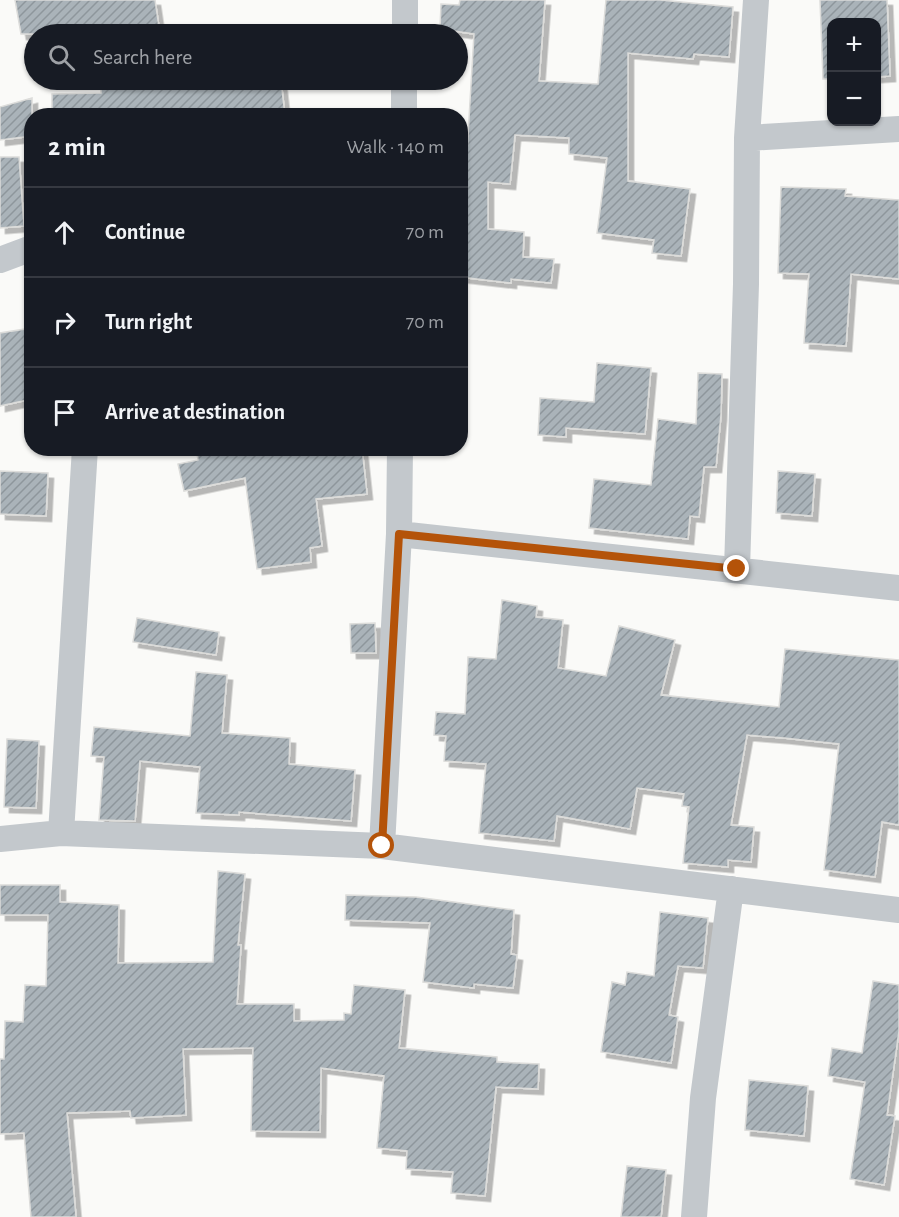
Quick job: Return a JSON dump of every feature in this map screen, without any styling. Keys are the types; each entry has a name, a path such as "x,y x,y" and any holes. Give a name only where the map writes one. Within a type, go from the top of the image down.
{"street":[{"path":"405,0 405,24"},
{"path":"737,569 747,284 747,138 756,0"},
{"path":"404,90 404,108"},
{"path":"747,138 899,129"},
{"path":"0,260 24,251"},
{"path":"62,833 85,456"},
{"path":"382,846 399,534 400,456"},
{"path":"399,534 899,588"},
{"path":"0,839 62,833 382,846 899,910"},
{"path":"694,1217 703,1098 731,889"}],"building":[{"path":"15,0 155,0 159,24 24,24 24,34 21,34"},
{"path":"460,0 545,0 539,81 598,84 606,0 660,0 733,7 729,57 694,54 693,59 628,53 628,181 690,189 681,256 652,253 654,240 597,233 607,158 569,154 569,138 515,135 510,184 488,182 488,229 524,232 523,257 554,259 551,283 511,279 511,283 468,278 468,135 474,34 468,33 468,24 440,24 441,4 459,5"},
{"path":"820,0 887,0 890,76 881,77 881,18 827,18 827,79 823,79"},
{"path":"101,90 282,90 284,108 52,108 52,94 101,93"},
{"path":"32,98 32,108 24,108 24,137 0,140 0,107"},
{"path":"0,157 19,157 24,226 0,228"},
{"path":"781,187 846,189 845,196 899,200 899,279 851,274 846,346 804,343 809,274 778,273"},
{"path":"24,329 24,401 0,406 0,333"},
{"path":"597,363 651,368 645,434 566,428 566,437 538,435 540,398 594,402"},
{"path":"698,373 722,374 721,415 716,467 704,467 699,517 690,516 688,539 589,528 594,479 651,485 658,419 696,424"},
{"path":"197,456 363,456 367,494 316,499 322,546 310,548 311,562 257,569 245,478 184,491 178,464 198,460"},
{"path":"0,471 48,473 46,516 0,514"},
{"path":"778,471 815,474 812,516 776,513"},
{"path":"502,600 537,606 536,617 563,620 558,668 606,676 619,626 675,640 661,695 779,707 785,649 899,660 899,825 882,822 875,877 824,870 839,744 747,735 731,825 754,827 751,862 728,860 728,867 683,863 689,807 682,806 684,794 637,788 630,829 557,816 554,841 479,833 486,764 444,761 446,736 434,735 436,712 465,714 468,657 496,659"},
{"path":"137,618 219,632 216,655 133,642"},
{"path":"375,623 376,653 351,653 350,624"},
{"path":"196,672 227,675 222,733 290,738 289,764 355,770 351,821 239,812 239,815 196,813 200,767 140,761 135,821 99,820 104,757 91,756 94,727 190,736"},
{"path":"7,739 39,741 36,808 4,807"},
{"path":"218,871 245,874 238,945 241,945 237,1004 294,1004 294,1021 344,1020 344,1013 351,1014 354,985 405,990 399,1048 497,1057 497,1062 539,1064 538,1089 496,1087 485,1196 451,1193 453,1172 406,1169 407,1151 377,1148 384,1076 321,1068 320,1132 251,1131 253,1048 183,1049 186,1115 131,1118 130,1111 67,1113 76,1217 31,1217 24,1133 0,1134 0,1059 4,1059 5,1021 23,1022 25,985 46,986 48,915 0,915 0,885 60,885 60,902 119,905 118,963 213,962"},
{"path":"346,895 416,897 514,910 511,954 517,955 513,988 474,984 474,988 423,982 430,923 345,920"},
{"path":"660,912 708,918 703,968 678,966 669,1015 678,1017 671,1063 601,1052 612,982 625,985 627,972 654,976"},
{"path":"873,981 899,985 899,1031 887,1115 895,1116 884,1185 850,1179 865,1082 828,1076 832,1048 862,1053"},
{"path":"749,1080 808,1086 804,1136 745,1130"},
{"path":"627,1166 666,1170 661,1217 621,1217"}],"route":[{"path":"382,846 399,534 737,569"}]}
